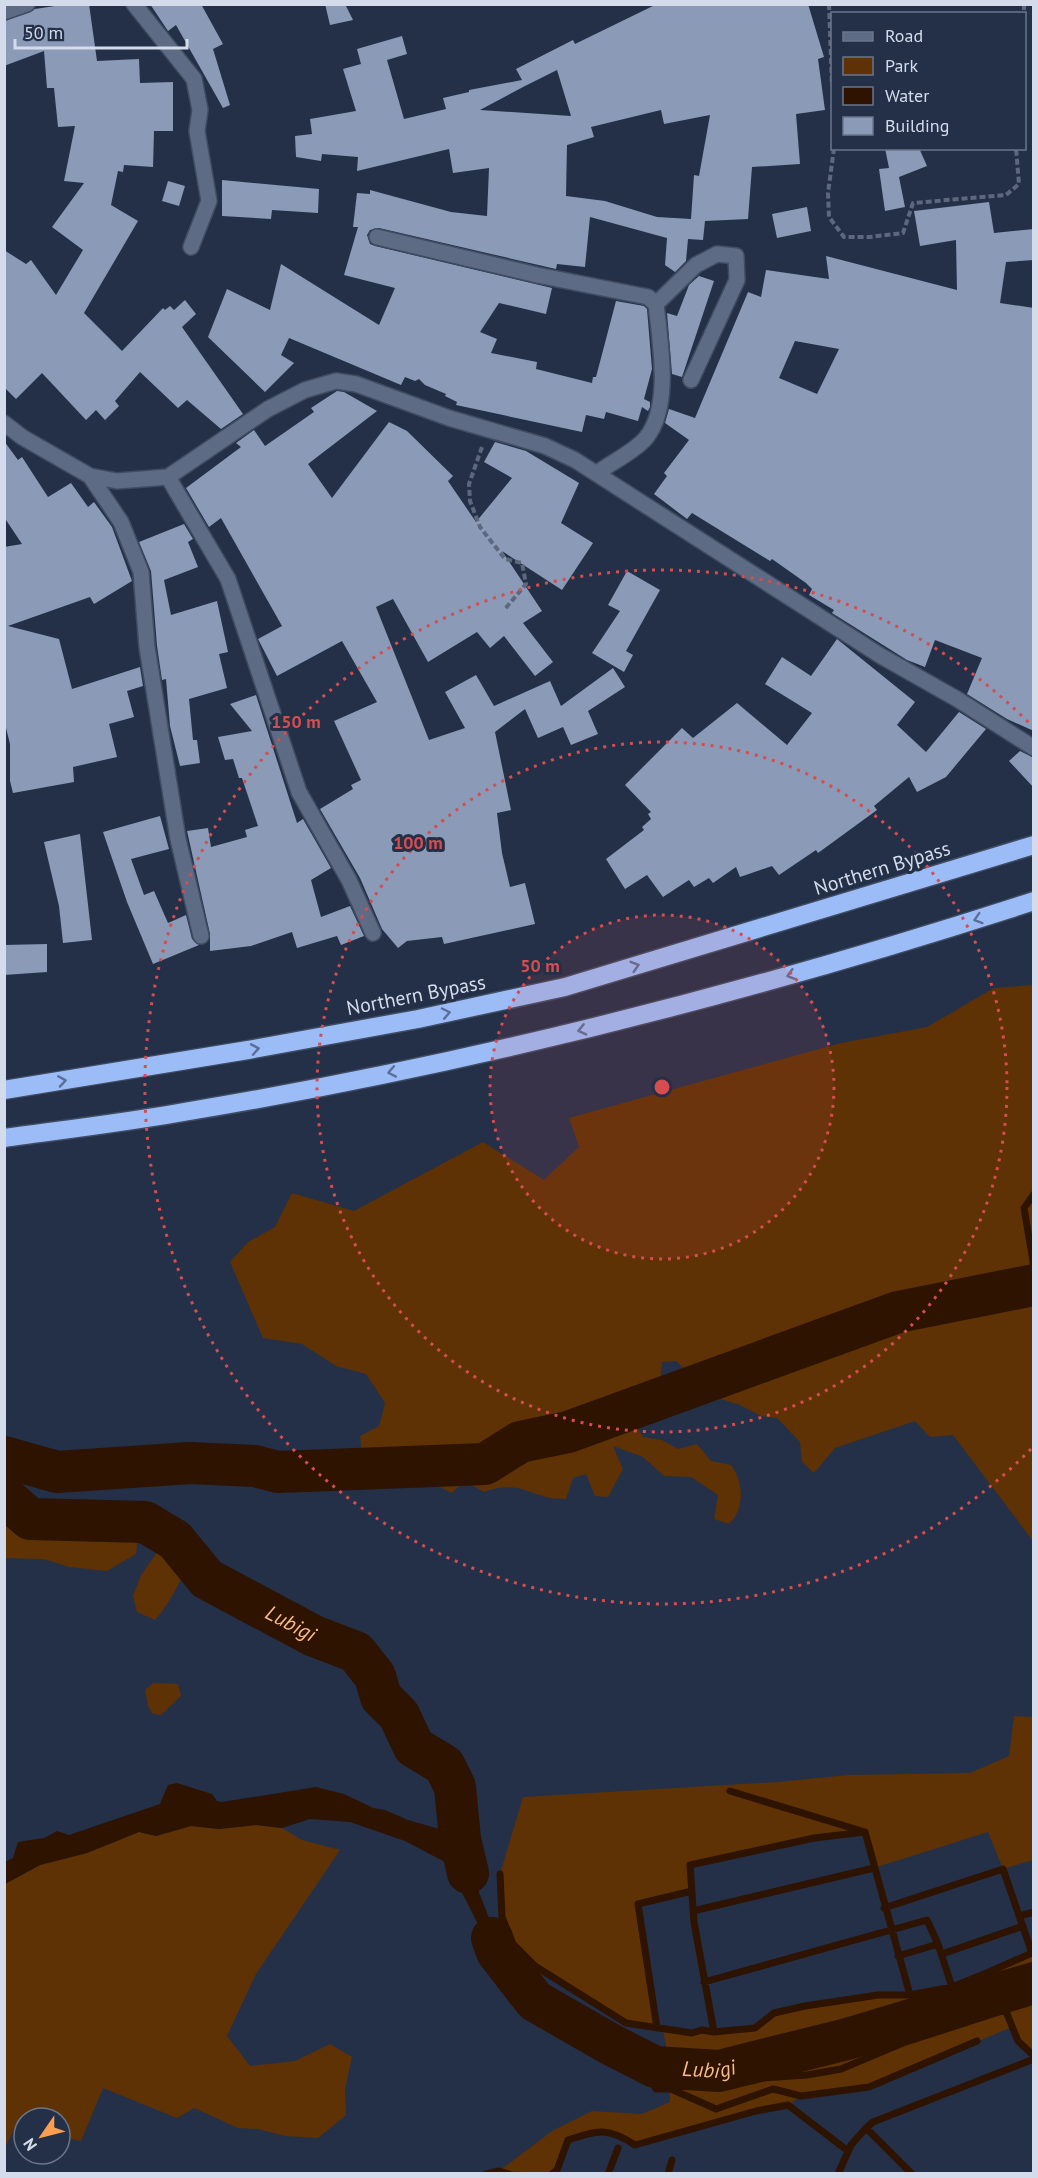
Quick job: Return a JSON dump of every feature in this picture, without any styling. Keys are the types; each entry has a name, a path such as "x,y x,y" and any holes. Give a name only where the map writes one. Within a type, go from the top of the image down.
{"highway":[{"name":"Northern Bypass","path":"4,1090 248,1050 418,1019 565,987 1034,845"},
{"path":"4,1138 178,1113 492,1052 692,1004 869,953 1034,901"}],"street":[{"path":"4,12 27,4"},
{"path":"134,4 194,79 200,110 197,131 209,201 191,247"},
{"path":"377,237 537,275 648,297 656,304 662,394 657,422 644,440 597,472"},
{"path":"656,304 696,265 717,254 736,256 737,280 691,380"},
{"path":"4,423 22,437 90,476 117,481 168,477 268,409 305,390 336,381 356,384 440,415 545,446 597,472 888,661 957,699 1034,748"},
{"path":"90,476 121,522 141,572 147,647 177,827 201,936"},
{"path":"168,477 228,579 299,792 349,880 374,933"}],"path":[{"path":"829,4 831,59"},
{"path":"834,150 828,193 829,217 844,237 870,237 903,232 913,202 1006,195 1019,184 1016,150"},
{"path":"488,429 469,484 469,493 480,527 506,559 522,563 526,584 505,609"}],"green space":[{"path":"1033,985 1033,1541 953,1435 930,1437 915,1421 835,1448 814,1473 802,1462 800,1442 777,1418 761,1416 740,1405 714,1397 676,1361 662,1362 660,1381 689,1404 685,1410 670,1416 655,1393 641,1396 633,1421 643,1437 662,1440 678,1449 697,1444 711,1461 731,1465 738,1479 741,1495 738,1511 729,1524 714,1519 718,1495 691,1477 664,1476 643,1457 613,1446 623,1469 608,1497 595,1496 586,1474 573,1478 566,1499 508,1487 484,1492 464,1481 452,1493 438,1486 425,1451 395,1450 362,1453 360,1436 379,1426 385,1403 366,1374 336,1366 302,1344 263,1338 230,1262 248,1242 275,1227 292,1193 354,1211 483,1142 544,1180 579,1147 569,1118 841,1043 927,1027 994,988"},
{"path":"4,1456 10,1493 29,1515 84,1511 124,1514 138,1534 136,1554 107,1571 69,1567 44,1559 5,1558"},
{"path":"185,1537 194,1549 195,1558 167,1604 155,1620 137,1612 133,1596 141,1575 160,1548"},
{"path":"153,1683 178,1684 181,1696 161,1715 153,1714 148,1706 145,1690"},
{"path":"1014,1716 1033,1717 1033,1860 1003,1869 988,1832 874,1868 864,1832 814,1838 690,1865 692,1891 638,1904 657,2028 626,2023 607,2008 577,1994 535,1966 512,1943 502,1917 500,1874 523,1797 778,1782 848,1775 970,1773 1009,1756"},
{"path":"256,1825 282,1828 302,1840 340,1850 256,1974 227,2036 250,2066 295,2061 330,2044 352,2057 345,2089 346,2115 318,2138 285,2136 258,2129 238,2128 194,2108 177,2118 103,2088 81,2141 72,2139 72,2106 12,2106 12,2133 5,2148 5,1884 40,1865 87,1853 139,1832 156,1836 191,1826 219,1829"},
{"path":"1033,1944 1033,2056 1018,2041 1012,2027 869,2087 801,2096 788,2105 756,2111 635,2145 617,2135 595,2132 568,2140 557,2170 552,2173 499,2171 552,2131 592,2111 642,2114 670,2102 670,2068 663,2029 692,2033 702,2030 714,2032 755,2028 774,2013 805,2006 878,1995 910,1995 952,1987 1032,1953 1030,1945"}],"water":[{"path":"356,1645 365,1646 376,1660 393,1700 408,1711 421,1751 413,1756 401,1741 398,1728 367,1694 360,1667 347,1648"},
{"path":"457,1751 452,1759 452,1770 460,1781 446,1778 436,1759"},
{"path":"177,1783 212,1794 217,1801 222,1802 316,1787 344,1794 373,1808 385,1810 408,1820 450,1832 467,1831 480,1848 475,1882 500,1946 523,1985 505,1975 486,1957 486,1940 447,1863 405,1841 350,1822 310,1819 282,1828 256,1825 219,1829 191,1826 156,1836 139,1832 87,1853 40,1865 5,1884 5,1862 13,1858 18,1842 44,1838 57,1831 69,1835 160,1804 168,1785"}],"building":[{"path":"68,4 89,4 97,61 139,59 140,83 173,82 173,131 154,131 153,167 124,165 123,172 118,171 111,205 138,221 84,313 122,351 163,308 165,310 170,306 174,310 185,300 196,314 182,327 243,414 221,429 187,400 178,408 140,372 115,401 119,406 105,420 96,410 86,420 42,373 16,399 4,387 4,250 26,264 31,260 56,295 83,250 52,227 84,183 64,181 75,126 58,127 54,88 47,88 44,51 4,66 4,21 35,9"},
{"path":"150,4 201,4 223,44 213,49 230,105 223,108 176,25 168,31"},
{"path":"325,4 345,4 353,20 330,25"},
{"path":"657,4 808,4 824,57 818,59 825,110 796,114 800,164 752,167 748,219 705,221 703,240 688,239 686,261 675,272 665,265 667,238 590,217 585,267 557,264 556,269 379,228 370,230 367,235 370,244 375,246 552,288 546,314 499,303 480,332 497,339 491,353 537,362 536,369 592,383 593,377 596,377 616,301 644,306 647,309 652,369 644,399 650,402 650,407 648,411 642,407 638,421 606,412 604,419 586,415 582,432 456,405 457,402 445,396 446,394 425,385 419,379 415,381 405,377 401,385 289,338 281,355 294,363 265,392 208,337 227,289 270,310 281,264 379,325 395,288 344,275 358,227 353,227 357,193 370,194 370,190 451,212 487,216 489,168 453,173 449,149 357,171 358,157 322,154 321,161 296,157 295,136 312,134 310,119 356,111 343,69 361,64 357,49 402,36 407,54 387,60 404,119 446,109 443,98 469,92 469,90 522,80 516,69 573,40 575,44","holes":["557,70 571,116 480,110 525,86","661,110 664,124 710,115 699,176 694,175 691,219 657,217 605,201 566,196 567,145 594,137 591,127"]},
{"path":"885,150 920,150 927,166 899,177 905,207 885,211 879,169 889,168"},
{"path":"222,180 319,189 318,213 272,210 271,219 222,216"},
{"path":"168,181 185,186 179,206 162,201"},
{"path":"989,202 994,233 1034,229 1034,260 1006,262 1000,303 1034,308 1034,731 1007,719 967,694 982,658 935,640 925,667 907,660 832,613 834,610 809,595 812,589 806,583 772,559 770,561 692,513 687,519 654,494 667,476 664,473 689,440 665,423 669,409 695,418 748,292 761,297 766,270 829,279 826,256 957,290 956,240 920,246 914,211","holes":["795,341 839,349 817,394 779,378"]},
{"path":"807,207 811,231 777,238 772,214"},
{"path":"699,276 714,281 682,377 672,374 667,313 677,316 689,285"},
{"path":"337,391 344,392 377,411 308,464 332,498 389,422 407,431 453,476 448,481 476,522 512,478 484,462 495,442 526,451 579,483 561,523 593,543 562,590 502,551 542,611 523,623 553,662 535,676 504,636 490,648 477,632 428,662 393,599 376,607 429,740 465,728 445,692 476,675 494,706 550,681 561,706 613,668 625,687 588,711 598,734 571,745 563,727 538,738 525,709 495,732 511,810 497,813 502,853 510,887 525,883 535,924 444,944 442,937 407,941 398,948 382,929 360,878 320,809 353,789 351,785 361,780 334,721 377,702 342,641 277,676 258,639 282,626 221,518 209,527 186,488 241,447 236,443 254,430 265,446 314,412 311,408"},
{"path":"4,441 18,460 22,457 48,497 71,483 88,507 94,502 112,527 132,581 94,604 90,597 8,626 59,639 72,689 140,667 143,686 127,691 134,717 109,724 117,757 73,767 74,782 13,793 10,781 10,744 4,720 4,547 22,544 4,517"},
{"path":"184,524 193,539 188,542 198,567 164,580 171,615 217,601 228,652 219,654 227,688 189,699 193,740 197,740 200,763 180,766 170,726 166,679 162,680 151,571 139,542"},
{"path":"627,571 660,590 626,651 633,655 624,672 592,653 620,611 608,605"},
{"path":"837,639 915,702 897,725 926,752 959,712 986,729 946,777 917,792 909,777 874,806 877,810 818,853 816,850 779,875 772,866 740,877 736,867 713,883 709,878 694,887 689,880 663,897 647,875 625,889 606,859 644,830 642,827 651,819 648,814 651,812 625,785 682,728 693,738 737,703 787,745 812,713 765,684 782,657 811,676"},
{"path":"256,695 297,823 303,819 331,868 311,880 321,917 350,906 364,936 341,945 337,936 297,948 292,932 251,946 210,951 210,934 187,831 208,828 211,847 247,837 245,830 258,826 242,778 239,778 233,759 225,760 218,737 252,731 230,704"},
{"path":"1020,751 1034,758 1034,788 1009,761"},
{"path":"160,816 169,849 131,859 144,895 154,891 168,923 186,915 192,939 199,945 153,964 127,902 103,832"},
{"path":"80,834 92,940 63,943 59,906 44,842"},
{"path":"47,944 47,972 4,975 4,945"}],"waterway":[{"path":"1034,1194 1024,1208 1034,1267"},
{"path":"4,1457 57,1472 190,1463 255,1466 278,1472 485,1464 520,1442 568,1432 898,1312 1034,1285"},
{"name":"Lubigi","path":"4,1496 30,1519 145,1522 175,1540 207,1579 314,1636 356,1652 375,1676 381,1697 399,1715 414,1747 444,1765 455,1787 460,1839 468,1873"},
{"path":"730,1791 865,1832 910,1995 952,1987 958,2004"},
{"path":"865,1832 814,1838 690,1865 694,1922 714,2032 755,2028 774,2013 805,2006 878,1995 910,1995"},
{"path":"693,1911 874,1868"},
{"path":"884,1908 1003,1869 1032,1953 989,1972 994,1995"},
{"path":"500,1874 502,1917 512,1943 535,1966 626,2023 692,2033 702,2030 714,2032"},
{"path":"657,2028 638,1904 692,1891"},
{"path":"1019,1916 1034,1912"},
{"path":"704,1982 927,1920 938,1944 952,1987 989,1972"},
{"path":"942,1954 1023,1926"},
{"name":"Lubigi","path":"492,1938 497,1952 535,2001 655,2067 719,2071 847,2039 1034,1983"},
{"path":"898,1956 938,1944"},
{"path":"999,1994 1018,2041 1034,2056"},
{"path":"672,2089 701,2082 807,2075 841,2069 903,2043 1005,2010"},
{"path":"610,2044 624,2060 649,2074 656,2089 671,2089 716,2109 773,2089 801,2096 869,2087 977,2041"},
{"path":"912,2174 866,2128 873,2122 1034,2059"},
{"path":"552,2174 557,2170 568,2140 595,2132 617,2135 635,2145 756,2111 788,2105 848,2151"},
{"path":"838,2174 851,2145 866,2128"},
{"path":"608,2174 618,2148"},
{"path":"668,2174 672,2160"},
{"path":"486,2174 499,2171 509,2174"}]}
